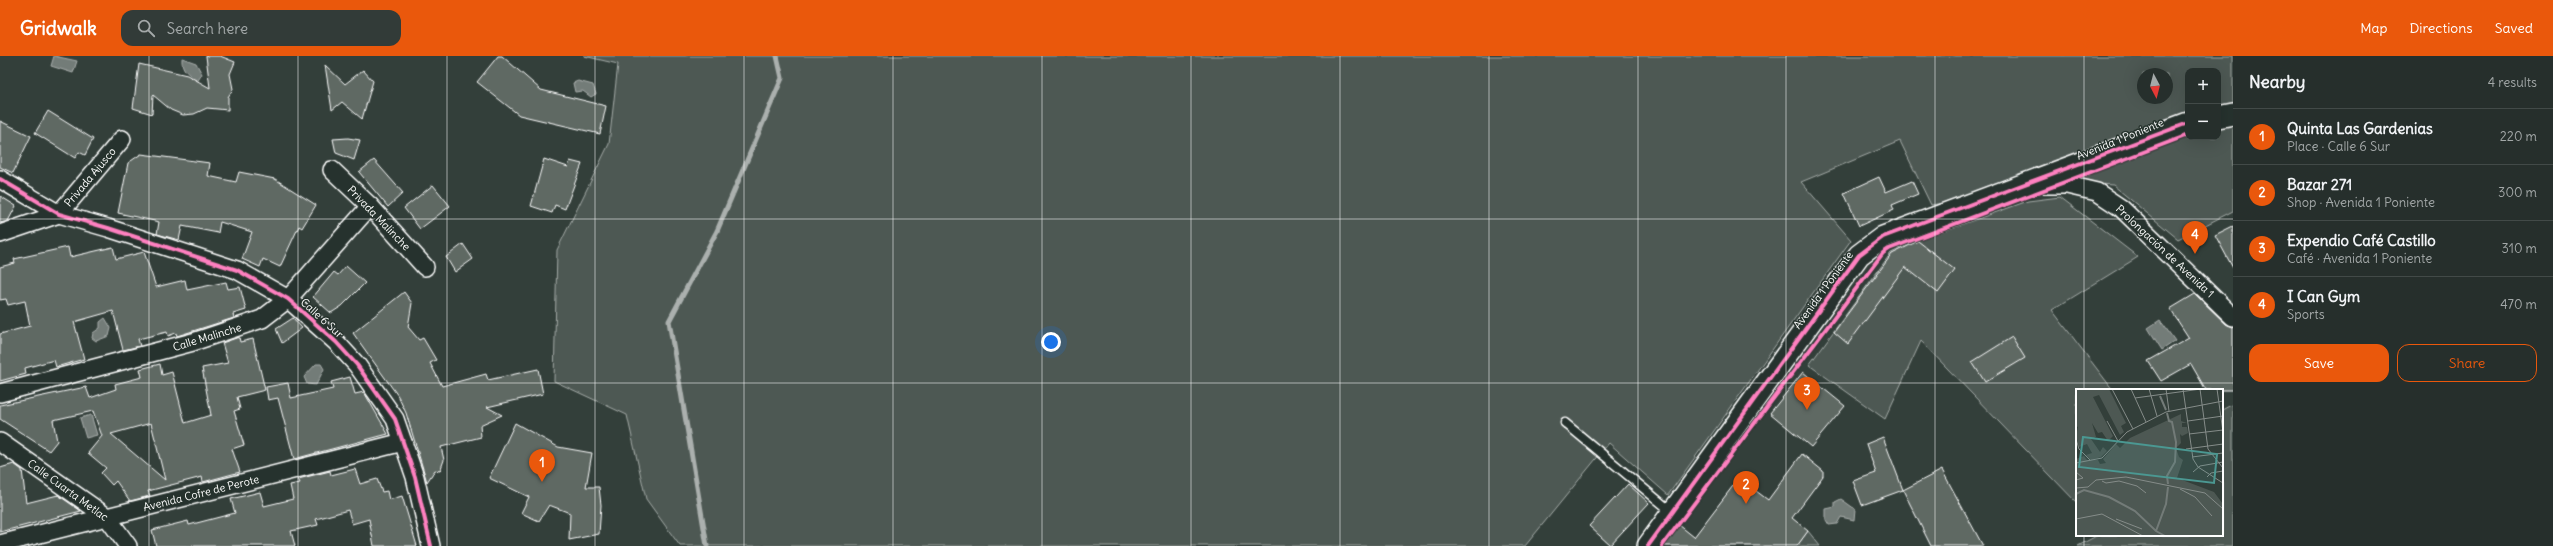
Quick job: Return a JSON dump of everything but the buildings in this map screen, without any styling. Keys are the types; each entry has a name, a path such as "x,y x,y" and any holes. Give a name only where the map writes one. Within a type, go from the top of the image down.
{"street":[{"path":"2221,116 2233,114"},
{"name":"Avenida 1 Poniente","path":"1648,546 1859,255 1883,237 2185,124"},
{"name":"Privada Ajusco","path":"59,214 122,139"},
{"name":"Privada Malinche","path":"332,170 370,206 425,267"},
{"name":"Calle 6 Sur","path":"0,179 59,214 108,228 237,270 288,299 336,342 358,365 391,413 415,477 431,546"},
{"name":"Prolongación de Avenida 1","path":"2022,185 2067,185 2096,192 2121,208 2233,317"},
{"name":"Calle Malinche","path":"0,393 193,342 262,319 288,299 370,206"},
{"path":"0,234 59,214"},
{"name":"Calle Cuarta Metlac","path":"0,442 107,517 128,546"},
{"name":"Avenida Cofre de Perote","path":"0,544 403,442"}],"lane":[{"path":"1565,423 1672,513"}],"shaded area":[{"path":"54,56 77,61 73,73 51,66"},
{"path":"584,56 2233,56 2233,211 2178,239 2113,185 2070,182 1931,205 1900,141 1801,182 1851,240 1668,495 1609,443 1525,546 680,546 646,499 627,415 554,381 557,250 609,144 618,64"},
{"path":"182,58 196,63 202,74 197,82 184,69"},
{"path":"578,81 593,85 596,94 591,97 583,91 575,92 573,83"},
{"path":"2060,197 2138,257 2052,310 2112,389 2076,389 2076,502 1921,341 1885,419 1809,365 1891,253 1918,240 2028,201"},
{"path":"105,318 111,328 109,336 96,341 92,338 93,333 100,328 100,322"},
{"path":"2160,320 2175,341 2162,350 2148,328"},
{"path":"316,364 321,364 324,369 316,385 307,384 304,377"},
{"path":"2233,404 2233,546 2078,546 2096,536 2223,536 2223,409"},
{"path":"91,415 97,435 86,438 80,418"},
{"path":"1841,499 1855,509 1854,520 1841,517 1837,524 1829,525 1826,520 1826,509 1835,507 1835,502"},
{"path":"1808,531 1820,546 1797,546"}],"waterway":[{"path":"707,546 669,321 717,231 782,78 777,56"}],"cycle path":[{"path":"1648,546 1859,255 1883,237 2185,124"},
{"path":"1662,546 1883,253 1889,249 2185,136"},
{"path":"0,179 59,214 108,228 237,270 288,299 336,342 357,365 395,419 415,477 431,546"}],"place":[{"name":"I Can Gym","path":"2195,254"},
{"name":"Expendio Café Castillo","path":"1807,410"},
{"name":"Quinta Las Gardenias","path":"542,482"},
{"name":"Bazar 271","path":"1746,504"}]}
